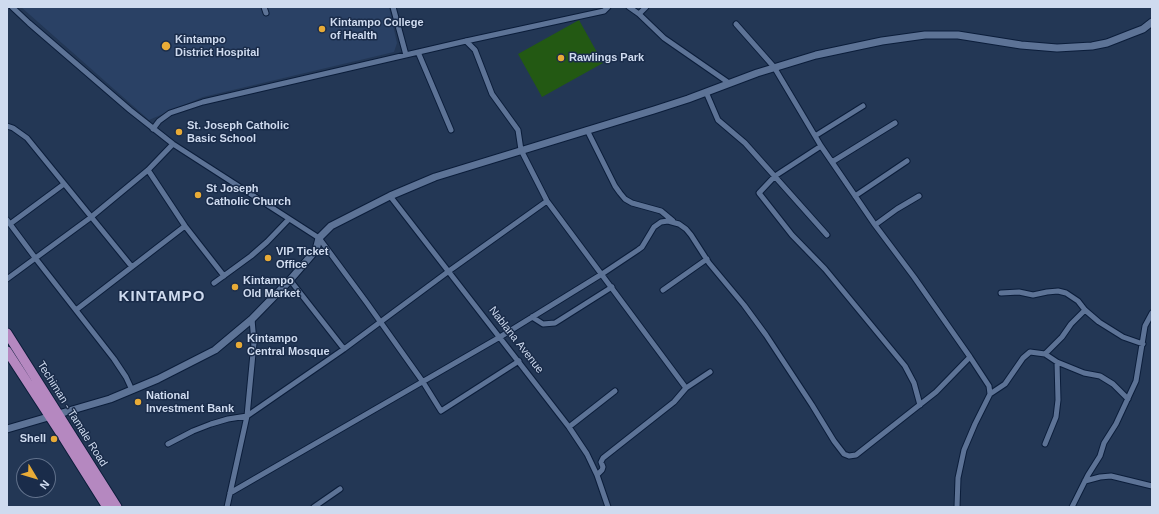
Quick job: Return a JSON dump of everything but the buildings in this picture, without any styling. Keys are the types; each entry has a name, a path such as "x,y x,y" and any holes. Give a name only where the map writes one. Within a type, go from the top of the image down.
{"highway":[{"name":"Techiman - Tamale Road","path":"7,333 11,355 117,507"},
{"name":"Techiman - Tamale Road","path":"54,415 107,507"}],"main road":[{"path":"7,429 110,399 170,374 215,350 252,318 290,280 316,250 319,238 331,226 390,196 435,176 654,110 774,67 816,55 882,41 925,35 958,35 1021,45 1057,48 1092,46 1107,43 1130,34 1152,22"}],"street":[{"path":"12,7 38,32 153,129 173,144 319,238 380,321 423,382 441,411 519,361"},
{"path":"264,7 266,13"},
{"path":"393,7 406,55"},
{"path":"153,129 159,121 170,113 203,102 466,41 604,11 608,7"},
{"path":"629,7 639,14 664,38 729,83"},
{"path":"639,14 646,7"},
{"path":"736,24 774,67 821,146 875,225 970,357 989,386 990,394"},
{"path":"466,41 475,50 492,94 518,130 521,150 547,201 686,388"},
{"path":"418,52 451,130"},
{"path":"706,92 718,120 745,143 827,235"},
{"path":"815,136 863,106"},
{"path":"832,162 894,123"},
{"path":"7,126 13,128 27,138 90,218 132,267"},
{"path":"587,130 615,186 625,199 632,203 661,211 673,222 686,229 707,259 766,335 844,454 849,456 856,455 936,392 970,357"},
{"path":"7,279 90,218 148,170 173,144"},
{"path":"821,146 775,176 759,193 792,235 825,269 905,366 914,383 920,405"},
{"path":"855,196 907,161"},
{"path":"148,170 185,226 224,276"},
{"path":"64,184 8,222 114,359 126,377 132,390"},
{"name":"Nablana Avenue","path":"390,196 569,427 587,454 608,507"},
{"path":"875,225 897,209 919,196"},
{"path":"168,444 193,431 211,424 247,416 344,349 380,321 547,201"},
{"path":"214,283 267,242 289,220"},
{"path":"230,493 500,337 638,250 657,224 661,222 673,222"},
{"path":"76,310 185,226"},
{"path":"663,290 707,259"},
{"path":"290,280 344,349"},
{"path":"532,317 543,324 555,323 612,287"},
{"path":"1001,294 1019,292 1032,295 1048,292 1066,293 1078,301 1085,310 1099,322 1123,337 1143,344"},
{"path":"1045,354 1085,310"},
{"path":"1072,507 1100,456 1104,442 1116,424 1136,380 1145,326 1152,313"},
{"path":"227,507 247,416 254,343 252,318"},
{"path":"956,507 958,478 964,450 975,424 990,394 1005,384 1023,358 1030,352 1045,354 1057,362 1084,373 1100,376 1113,384 1128,399"},
{"path":"1045,444 1057,411 1057,362"},
{"path":"596,474 603,468 601,462 603,458 674,402 686,388 710,372"},
{"path":"569,427 615,392"},
{"path":"1085,481 1111,476 1152,486"},
{"path":"314,507 340,489"}],"shaded area":[{"name":"Kintampo District Hospital","path":"21,7 389,7 397,43 394,52 203,97 149,120"}],"green space":[{"name":"Rawlings Park","path":"579,20 603,63 542,97 518,54"}],"place":[{"name":"Kintampo College of Health","path":"322,29"},
{"name":"Kintampo District Hospital","path":"166,46"},
{"name":"Rawlings Park","path":"561,58"},
{"name":"St. Joseph Catholic Basic School","path":"179,132"},
{"name":"St Joseph Catholic Church","path":"198,195"},
{"name":"VIP Ticket Office","path":"268,258"},
{"name":"Kintampo Old Market","path":"235,287"},
{"name":"Kintampo Central Mosque","path":"239,345"},
{"name":"National Investment Bank","path":"138,402"},
{"name":"Shell","path":"54,439"}],"district":[{"name":"KINTAMPO","path":"162,297"}]}
